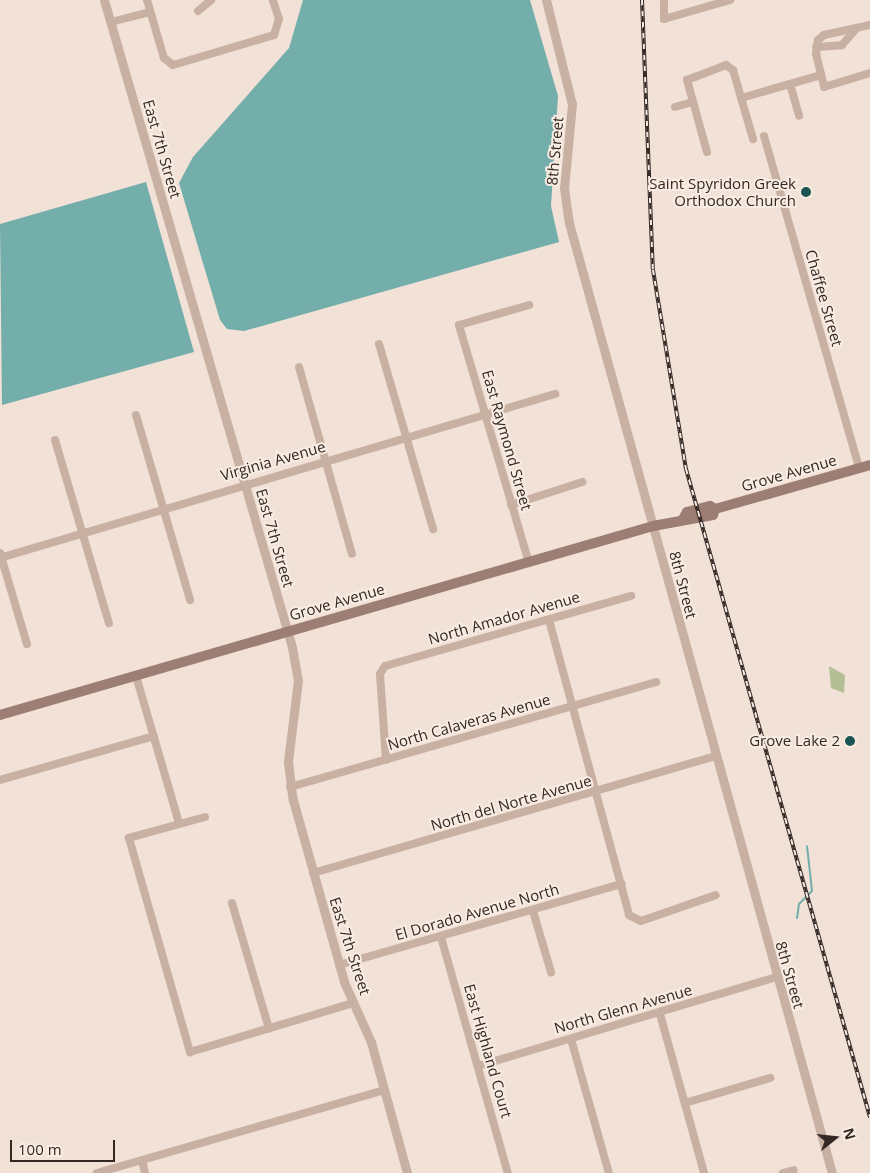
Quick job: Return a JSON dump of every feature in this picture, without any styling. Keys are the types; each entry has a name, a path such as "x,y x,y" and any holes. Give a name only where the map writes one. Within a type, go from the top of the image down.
{"main road":[{"name":"Grove Avenue","path":"0,715 683,518 688,512 710,506 715,509 870,465"}],"street":[{"name":"East 7th Street","path":"104,0 288,632 298,680 289,752 290,787 339,965 353,1003 371,1042 407,1173"},
{"path":"147,0 169,64 274,35 279,19 273,0"},
{"path":"198,11 211,0"},
{"name":"8th Street","path":"546,0 572,96 566,207 776,977 832,1173"},
{"path":"664,0 664,19 730,0"},
{"path":"111,22 150,12"},
{"path":"870,25 855,30 833,33 818,40 816,47 824,87 870,73"},
{"path":"816,47 848,42 855,30"},
{"path":"833,33 833,44"},
{"path":"707,152 692,102 690,76 726,65 733,70 753,140"},
{"path":"741,98 821,75"},
{"path":"790,84 799,116"},
{"path":"675,107 692,102"},
{"name":"Chaffee Street","path":"764,136 859,468"},
{"name":"East Raymond Street","path":"529,305 459,325 529,563"},
{"path":"379,344 433,529"},
{"path":"299,367 352,554"},
{"name":"Virginia Avenue","path":"0,556 555,394"},
{"path":"136,415 190,600"},
{"path":"55,440 109,623"},
{"path":"511,505 582,482"},
{"path":"0,556 28,644"},
{"name":"North Amador Avenue","path":"386,760 380,674 386,666 631,596"},
{"path":"549,620 574,706 629,915 635,920 716,895"},
{"path":"136,676 179,823"},
{"name":"North Calaveras Avenue","path":"290,787 656,682"},
{"path":"0,780 154,736"},
{"name":"North del Norte Avenue","path":"313,873 596,793 716,756"},
{"path":"205,818 179,823 129,838 190,1052 353,1003"},
{"name":"El Dorado Avenue North","path":"339,965 622,884"},
{"path":"232,903 269,1029"},
{"path":"533,910 551,972"},
{"name":"East Highland Court","path":"441,937 508,1173"},
{"name":"North Glenn Avenue","path":"478,1066 660,1014 776,977"},
{"path":"660,1014 704,1173"},
{"path":"571,1039 609,1173"},
{"path":"685,1103 770,1078"},
{"path":"97,1173 384,1090"},
{"path":"142,1160 145,1173"},
{"path":"783,1173 794,1170"}],"green space":[{"path":"829,666 845,675 844,693 831,688"}],"water":[{"path":"303,0 530,0 558,96 551,206 559,242 244,331 227,329 220,320 179,183 193,157 289,48"},
{"path":"146,182 194,352 2,405 0,224"}],"waterway":[{"path":"797,918 799,904 812,891 807,846"}],"railway":[{"path":"642,0 653,270 686,469 870,1117"}],"place":[{"name":"Saint Spyridon Greek Orthodox Church","path":"806,192"},
{"name":"Grove Lake 2","path":"850,741"}]}
